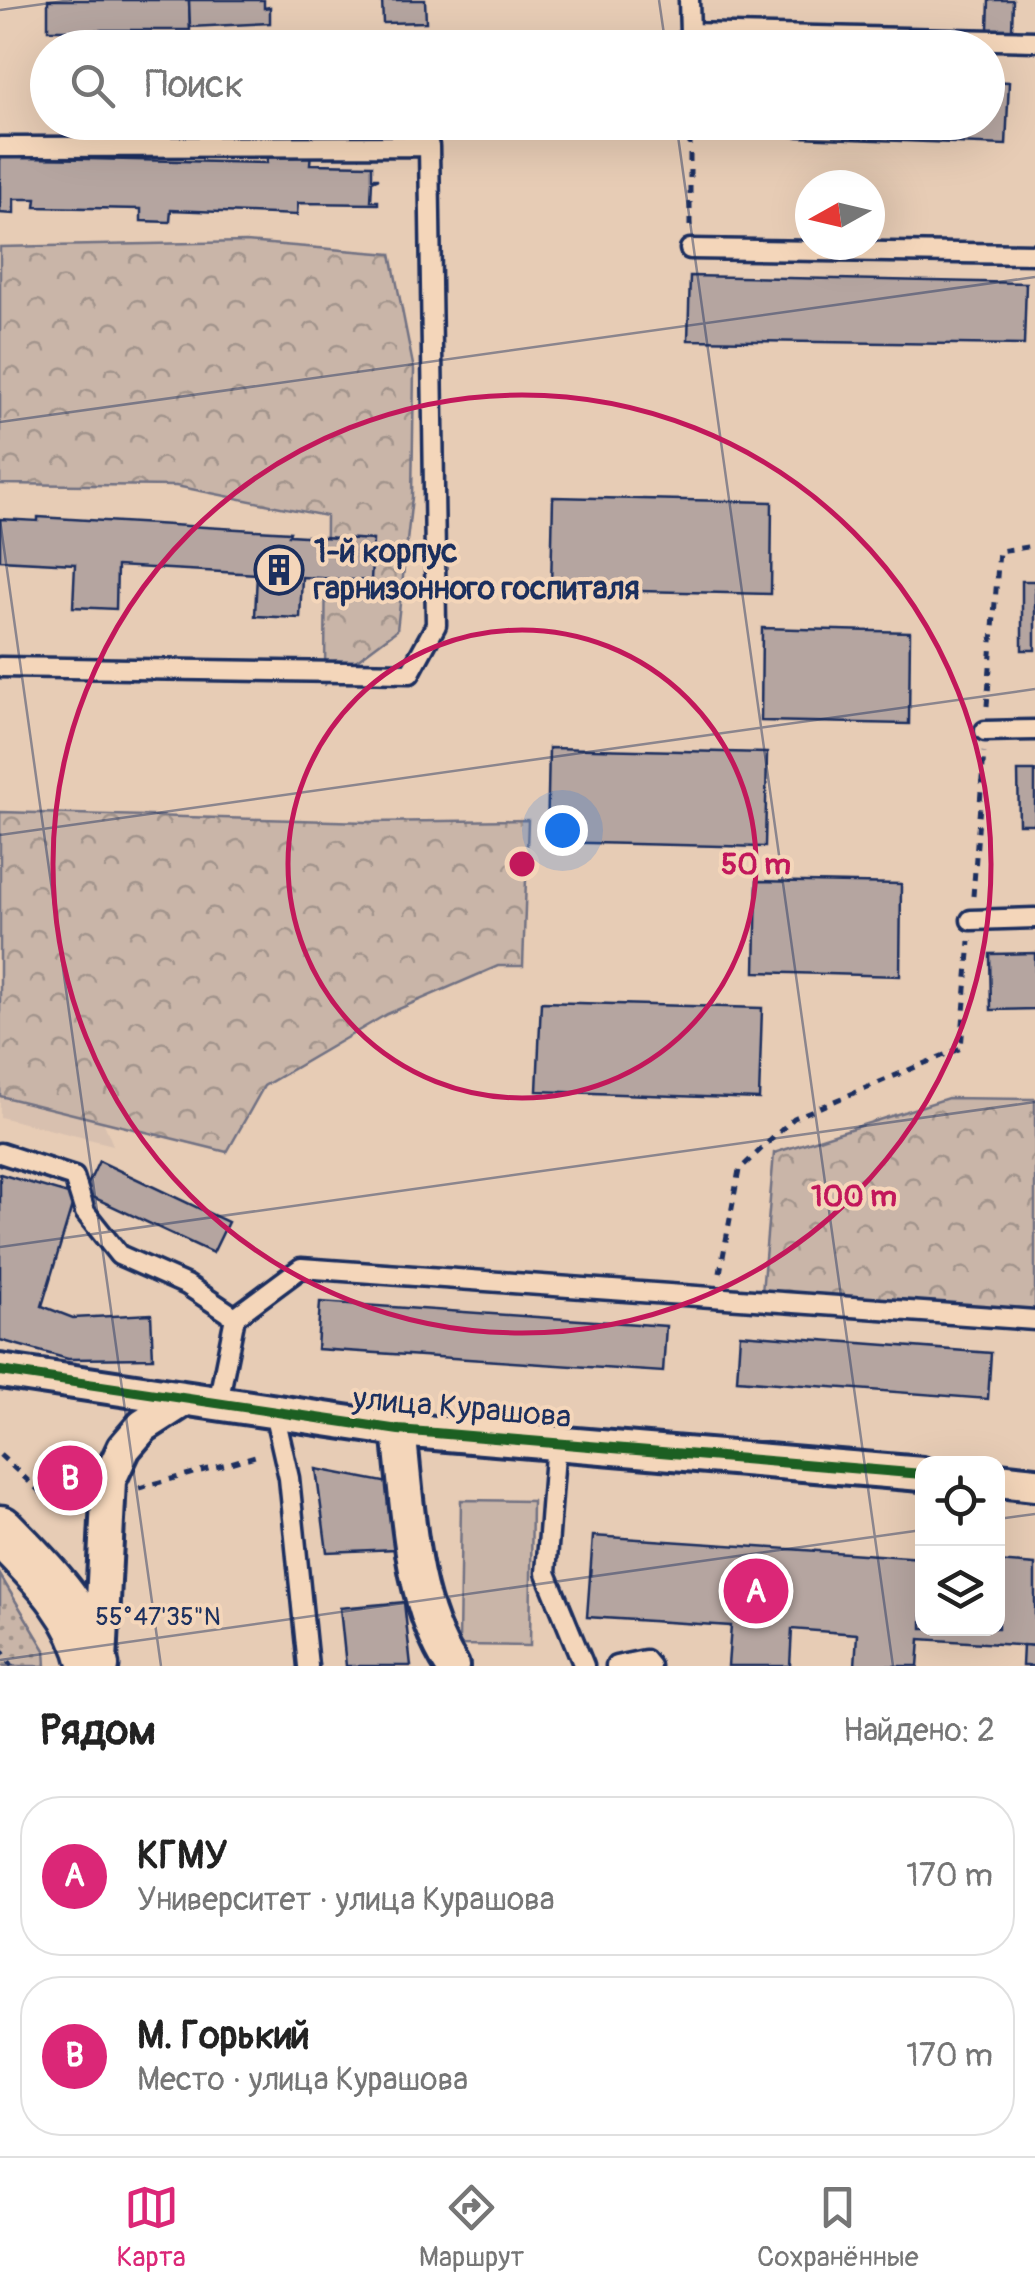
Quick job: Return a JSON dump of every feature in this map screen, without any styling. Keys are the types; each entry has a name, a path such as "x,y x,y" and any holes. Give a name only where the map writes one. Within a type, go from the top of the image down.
{"main road":[{"path":"0,1530 60,1591 97,1666"}],"street":[{"name":"улица Курашова","path":"0,1371 399,1430 915,1473"},
{"path":"97,1666 109,1480 124,1448 144,1426 185,1399"},
{"path":"399,1430 416,1574 452,1666"},
{"path":"1005,1481 1035,1484"}],"lane":[{"path":"690,0 690,30"},
{"path":"1005,40 1035,41"},
{"path":"0,147 429,146 436,625 410,673 0,666"},
{"path":"690,249 1035,254"},
{"path":"985,731 1035,730"},
{"path":"972,920 1035,918"},
{"path":"0,1153 74,1177 85,1212 119,1255 187,1285 235,1317"},
{"path":"218,1403 235,1317 302,1268 1035,1320"},
{"path":"274,1412 284,1448 308,1666"},
{"path":"556,1442 546,1573 584,1666"},
{"path":"616,1666 645,1660 650,1666"}],"path":[{"path":"690,140 690,249"},
{"path":"716,1297 739,1170 794,1118 961,1048 999,551 1035,546"},
{"path":"127,1491 284,1448"},
{"path":"0,1455 59,1509 91,1504"},
{"path":"0,1648 12,1666"}],"shaded area":[{"path":"0,826 25,933 113,1145 0,1117"}],"green space":[{"path":"246,242 391,254 414,370 412,497 397,630 325,684 326,516 176,486 0,484 0,247"},
{"path":"0,812 367,822 528,820 523,966 498,966 387,1014 264,1086 227,1152 0,1096"},
{"path":"948,1098 1035,1099 1035,1312 762,1293 774,1153"},
{"path":"461,1500 532,1501 530,1646 459,1645"},
{"path":"0,1575 45,1650 46,1666 0,1666"}],"building":[{"path":"48,0 189,0 190,30 48,30"},
{"path":"189,0 264,0 264,8 270,7 270,23 190,27"},
{"path":"382,0 425,0 426,22 383,23"},
{"path":"989,0 1013,0 1012,30 988,29"},
{"path":"1005,82 1009,82 1006,145 877,140 1005,140"},
{"path":"267,151 311,152 310,164 372,165 372,178 379,178 372,181 371,201 378,204 298,203 297,215 171,210 170,222 141,221 141,209 35,207 36,199 14,199 14,214 0,213 0,157 267,163"},
{"path":"690,276 1026,283 1024,345 688,340"},
{"path":"553,497 772,502 771,594 551,589"},
{"name":"1-й корпус гарнизонного госпиталя","path":"38,517 373,540 371,581 302,577 300,618 255,616 257,574 117,566 116,609 73,607 75,564 0,560 0,519 38,521"},
{"path":"1022,581 1035,581 1035,650 1022,650"},
{"path":"762,628 910,632 909,724 761,721"},
{"path":"549,748 767,753 765,847 547,842"},
{"path":"1018,771 1035,771 1035,824 1019,824"},
{"path":"757,881 901,884 900,976 755,972"},
{"path":"1035,953 1035,1009 991,1010 990,954"},
{"path":"541,1002 762,1008 759,1099 537,1091"},
{"path":"99,1161 228,1222 213,1253 84,1193"},
{"path":"0,1174 75,1196 42,1306 73,1318 151,1314 153,1358 68,1359 0,1340"},
{"path":"320,1302 666,1326 663,1372 317,1349"},
{"path":"740,1334 991,1353 988,1399 737,1380"},
{"path":"316,1469 389,1483 396,1549 327,1552"},
{"path":"593,1536 915,1558 915,1636 1005,1636 1005,1563 1035,1565 1035,1646 920,1639 918,1666 855,1666 857,1634 792,1629 790,1666 728,1666 731,1626 587,1617"},
{"path":"404,1602 411,1666 346,1666 340,1608"},
{"path":"1023,1645 1035,1646 1035,1666 1022,1666"}],"cycle path":[{"path":"0,1371 399,1430 915,1473"}],"place":[{"name":"1-й корпус гарнизонного госпиталя","path":"279,570"},
{"name":"М. Горький","path":"70,1478"},
{"name":"КГМУ","path":"756,1591"}]}
